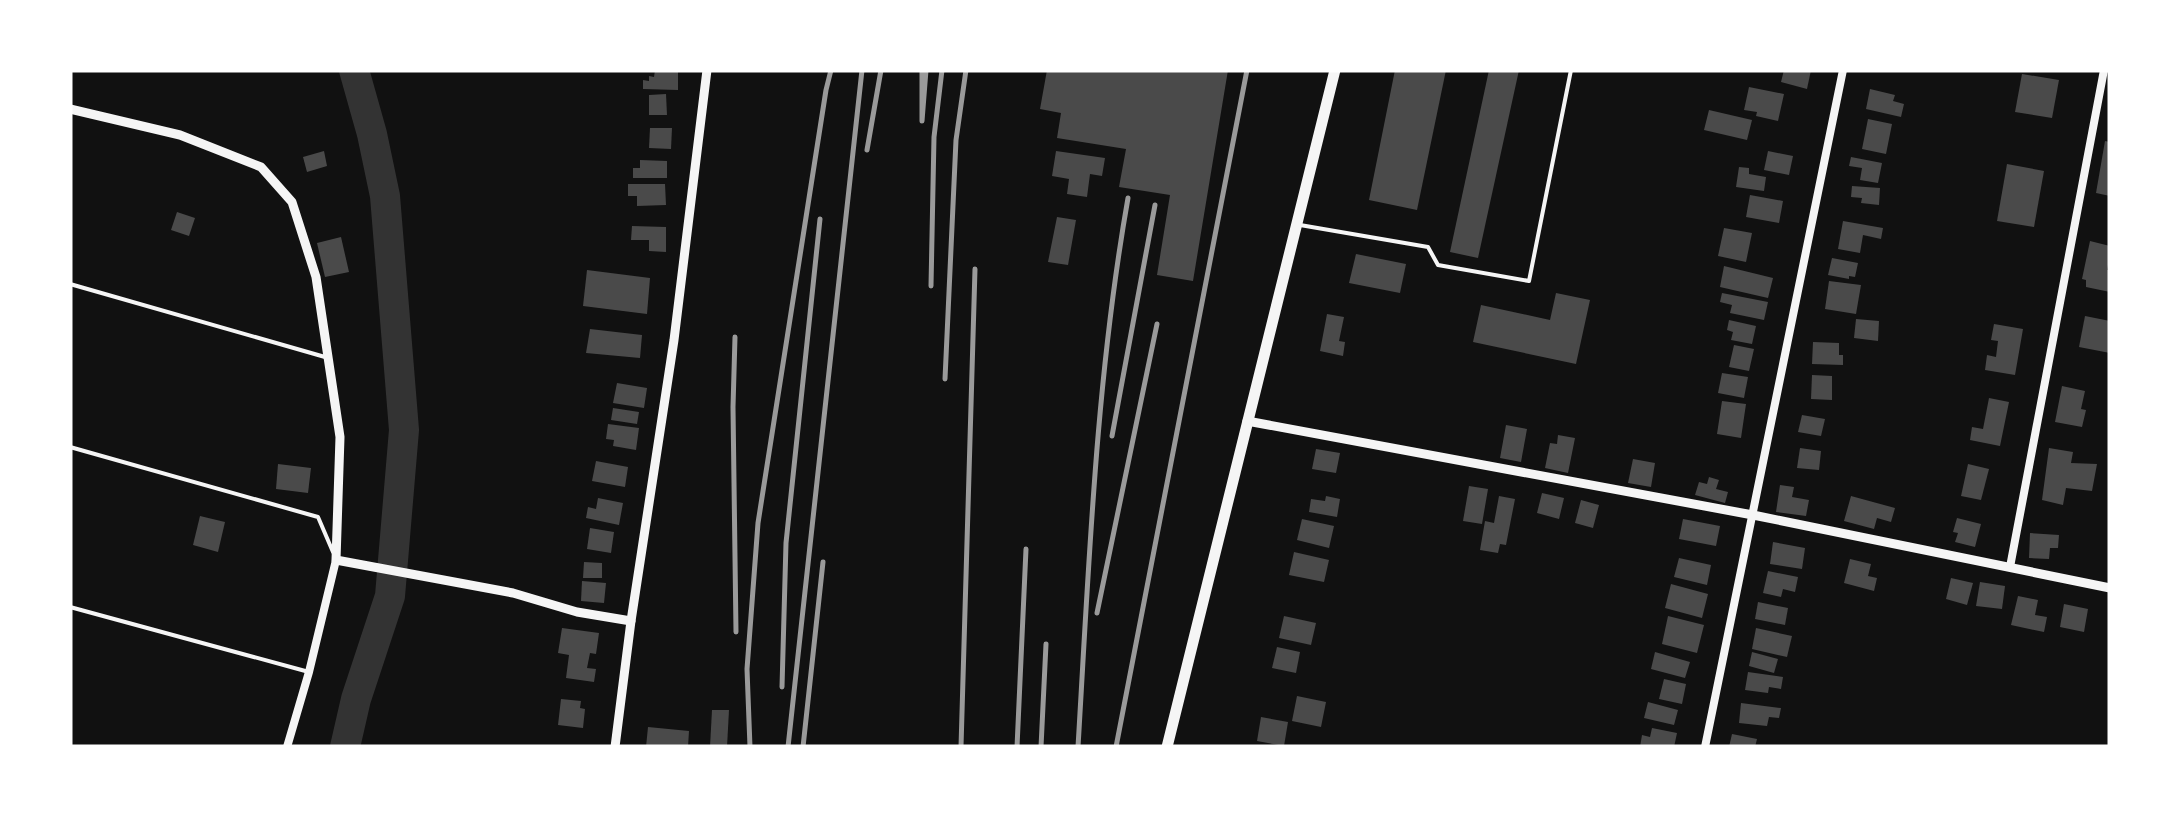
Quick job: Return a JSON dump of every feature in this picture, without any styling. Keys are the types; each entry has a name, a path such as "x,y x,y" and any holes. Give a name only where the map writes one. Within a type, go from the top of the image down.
{"main road":[{"path":"1167,747 1335,70"}],"street":[{"path":"616,747 630,621 674,340 708,70"},
{"path":"1704,747 1842,70"},
{"path":"2010,567 2104,70"},
{"path":"70,108 180,135 262,166 292,202 316,277 340,436 336,560 287,747"},
{"path":"1247,422 1753,515 2110,588"},
{"path":"336,560 513,593 577,612 630,621"}],"lane":[{"path":"1296,224 1428,247 1438,265 1529,281 1571,70"},
{"path":"2097,109 2110,111"},
{"path":"70,284 329,358"},
{"path":"70,447 318,517 336,560"},
{"path":"70,607 308,672"}],"building":[{"path":"655,70 678,70 678,90 643,89 643,80 654,77"},
{"path":"1047,70 1228,70 1193,281 1157,275 1170,195 1119,187 1126,149 1057,138 1061,113 1040,109"},
{"path":"1395,70 1446,70 1417,210 1369,200"},
{"path":"1489,70 1519,70 1478,258 1450,252"},
{"path":"1784,70 1811,70 1807,89 1781,82"},
{"path":"2022,74 2059,80 2052,118 2015,112"},
{"path":"1749,87 1784,94 1778,121 1744,110"},
{"path":"1870,89 1895,95 1893,101 1904,104 1901,117 1866,109"},
{"path":"666,94 667,115 649,115 649,95"},
{"path":"1709,110 1752,120 1747,140 1704,130"},
{"path":"1868,119 1892,124 1886,154 1862,149"},
{"path":"650,128 672,128 671,149 649,148"},
{"path":"2105,141 2110,142 2110,196 2096,193"},
{"path":"324,151 327,166 307,172 303,157"},
{"path":"1056,151 1105,158 1102,176 1090,174 1087,197 1067,194 1069,179 1052,176"},
{"path":"1768,151 1793,156 1789,175 1764,170"},
{"path":"1851,157 1882,163 1878,183 1860,180 1862,168 1849,166"},
{"path":"640,160 667,161 667,178 633,178 633,168 640,168"},
{"path":"2007,164 2044,171 2034,227 1997,221"},
{"path":"1739,167 1749,168 1749,174 1766,177 1764,191 1736,187"},
{"path":"628,184 665,184 666,205 637,206 637,196 628,196"},
{"path":"1852,186 1880,188 1879,205 1861,203 1862,198 1851,197"},
{"path":"1750,195 1783,201 1779,223 1746,217"},
{"path":"177,212 195,218 189,236 171,230"},
{"path":"1057,217 1076,220 1068,265 1048,262"},
{"path":"1843,221 1883,228 1881,239 1863,235 1860,253 1838,249"},
{"path":"632,226 666,227 666,252 649,251 649,240 631,240"},
{"path":"1724,228 1752,233 1746,262 1718,256"},
{"path":"341,237 349,272 325,277 317,243"},
{"path":"2090,241 2110,246 2110,292 2086,287 2086,280 2082,279"},
{"path":"1356,254 1406,264 1400,293 1349,283"},
{"path":"1832,258 1858,263 1855,277 1828,275"},
{"path":"1724,266 1773,278 1768,298 1720,287"},
{"path":"587,270 650,278 647,314 583,306"},
{"path":"1829,281 1861,285 1856,314 1825,309"},
{"path":"1556,293 1590,300 1576,364 1473,342 1481,305 1550,320"},
{"path":"1722,293 1768,302 1764,320 1730,313 1732,305 1720,302"},
{"path":"1327,314 1344,317 1339,341 1345,342 1343,356 1320,351"},
{"path":"2085,316 2110,321 2110,353 2079,347"},
{"path":"1856,319 1879,321 1878,341 1854,338"},
{"path":"1729,320 1756,326 1752,344 1731,340"},
{"path":"1994,324 2023,329 2015,375 1985,370 1987,355 1996,357 1998,341 1991,340"},
{"path":"590,329 642,335 640,358 586,353"},
{"path":"1813,342 1839,343 1843,365 1812,364"},
{"path":"1734,345 1754,349 1749,371 1729,367"},
{"path":"1722,373 1748,377 1744,398 1718,393"},
{"path":"1812,375 1832,376 1832,400 1811,399"},
{"path":"617,383 647,388 644,408 613,403"},
{"path":"2062,386 2085,391 2082,427 2055,422"},
{"path":"1989,398 2009,402 2000,446 1970,440 1972,427 1983,429"},
{"path":"1722,401 1746,404 1741,438 1717,434"},
{"path":"613,408 639,412 637,424 611,420"},
{"path":"1802,415 1825,419 1821,436 1798,432"},
{"path":"608,424 639,428 636,450 613,446 614,440 606,439"},
{"path":"1506,425 1527,429 1521,462 1500,458"},
{"path":"1558,435 1575,438 1568,473 1545,468 1550,443 1557,444"},
{"path":"1800,448 1821,451 1819,470 1797,468"},
{"path":"2049,448 2073,452 2071,463 2097,464 2092,491 2066,488 2063,505 2042,500"},
{"path":"1316,449 1340,453 1336,473 1312,469"},
{"path":"1633,459 1655,463 1651,487 1628,483"},
{"path":"596,461 628,467 625,487 592,481"},
{"path":"278,464 311,468 308,493 276,489"},
{"path":"1968,464 1989,469 1981,500 1961,496"},
{"path":"1709,477 1719,480 1716,489 1728,492 1725,503 1695,495 1699,482 1707,484"},
{"path":"1780,485 1794,487 1792,497 1809,500 1806,516 1776,512"},
{"path":"1469,486 1488,489 1482,524 1463,521"},
{"path":"1542,493 1564,498 1559,519 1537,513"},
{"path":"1326,496 1340,499 1337,517 1309,512 1311,499 1325,501"},
{"path":"1499,496 1515,499 1506,545 1500,544 1498,553 1480,550 1485,521 1494,523"},
{"path":"1851,496 1895,508 1891,522 1877,518 1874,529 1844,521"},
{"path":"598,498 623,503 619,525 586,518 588,507 596,509"},
{"path":"1581,500 1599,505 1593,528 1575,523"},
{"path":"200,516 225,522 218,552 193,545"},
{"path":"1957,518 1981,524 1975,547 1955,542"},
{"path":"1302,519 1334,526 1329,548 1297,540"},
{"path":"1683,519 1720,526 1716,546 1679,539"},
{"path":"590,528 614,532 611,553 587,549"},
{"path":"2030,533 2059,535 2058,548 2050,548 2049,559 2029,558"},
{"path":"1773,542 1805,548 1802,569 1770,564"},
{"path":"1294,552 1329,560 1324,582 1289,575"},
{"path":"1679,558 1711,565 1707,585 1674,577"},
{"path":"1850,559 1871,564 1868,576 1877,578 1874,591 1844,583"},
{"path":"584,562 602,563 602,578 583,578"},
{"path":"1768,571 1798,577 1795,592 1783,589 1781,597 1763,593"},
{"path":"1951,578 1973,583 1967,605 1946,599"},
{"path":"582,581 606,583 604,603 581,601"},
{"path":"1980,582 2005,586 2002,609 1976,606"},
{"path":"1671,584 1708,594 1702,618 1665,608"},
{"path":"2018,596 2038,600 2035,615 2047,617 2044,632 2011,625"},
{"path":"1758,602 1788,608 1785,625 1755,619"},
{"path":"2064,604 2088,609 2084,632 2060,627"},
{"path":"1284,616 1316,623 1311,645 1279,638"},
{"path":"1668,616 1704,625 1697,653 1662,644"},
{"path":"562,628 599,633 596,654 590,653 587,668 596,669 594,682 566,678 569,655 558,653"},
{"path":"1756,628 1792,636 1787,657 1752,649"},
{"path":"1277,647 1300,652 1296,673 1272,668"},
{"path":"1655,652 1690,662 1685,678 1651,669"},
{"path":"1752,652 1778,659 1774,673 1749,666"},
{"path":"1748,672 1783,677 1781,689 1769,687 1768,693 1745,690"},
{"path":"1664,679 1686,684 1682,704 1659,699"},
{"path":"1297,696 1326,702 1321,727 1292,721"},
{"path":"561,699 581,701 580,708 585,709 583,728 558,725"},
{"path":"1648,702 1678,710 1674,725 1644,718"},
{"path":"1741,703 1781,708 1779,718 1769,717 1767,726 1739,723"},
{"path":"712,710 729,710 727,747 710,747"},
{"path":"1261,717 1288,722 1284,746 1257,741"},
{"path":"648,727 689,731 688,747 646,747"},
{"path":"1652,728 1677,733 1674,747 1640,747 1642,735 1650,737"},
{"path":"1732,734 1757,739 1755,747 1729,747"}],"waterway":[{"path":"345,747 356,699 390,596 404,430 385,196 354,70"}],"railway":[{"path":"750,747 747,669 758,523 831,70"},
{"path":"788,747 862,70"},
{"path":"867,150 881,70"},
{"path":"922,70 922,121 926,70"},
{"path":"931,286 934,137 942,70"},
{"path":"945,379 956,140 966,70"},
{"path":"1116,747 1247,70"},
{"path":"1078,747 1101,403 1128,198"},
{"path":"1112,436 1155,205"},
{"path":"782,687 786,543 820,219"},
{"path":"961,747 975,269"},
{"path":"1097,613 1157,324"},
{"path":"735,337 736,632"},
{"path":"1017,747 1026,549"},
{"path":"803,747 823,562"},
{"path":"1041,747 1046,644"}]}
